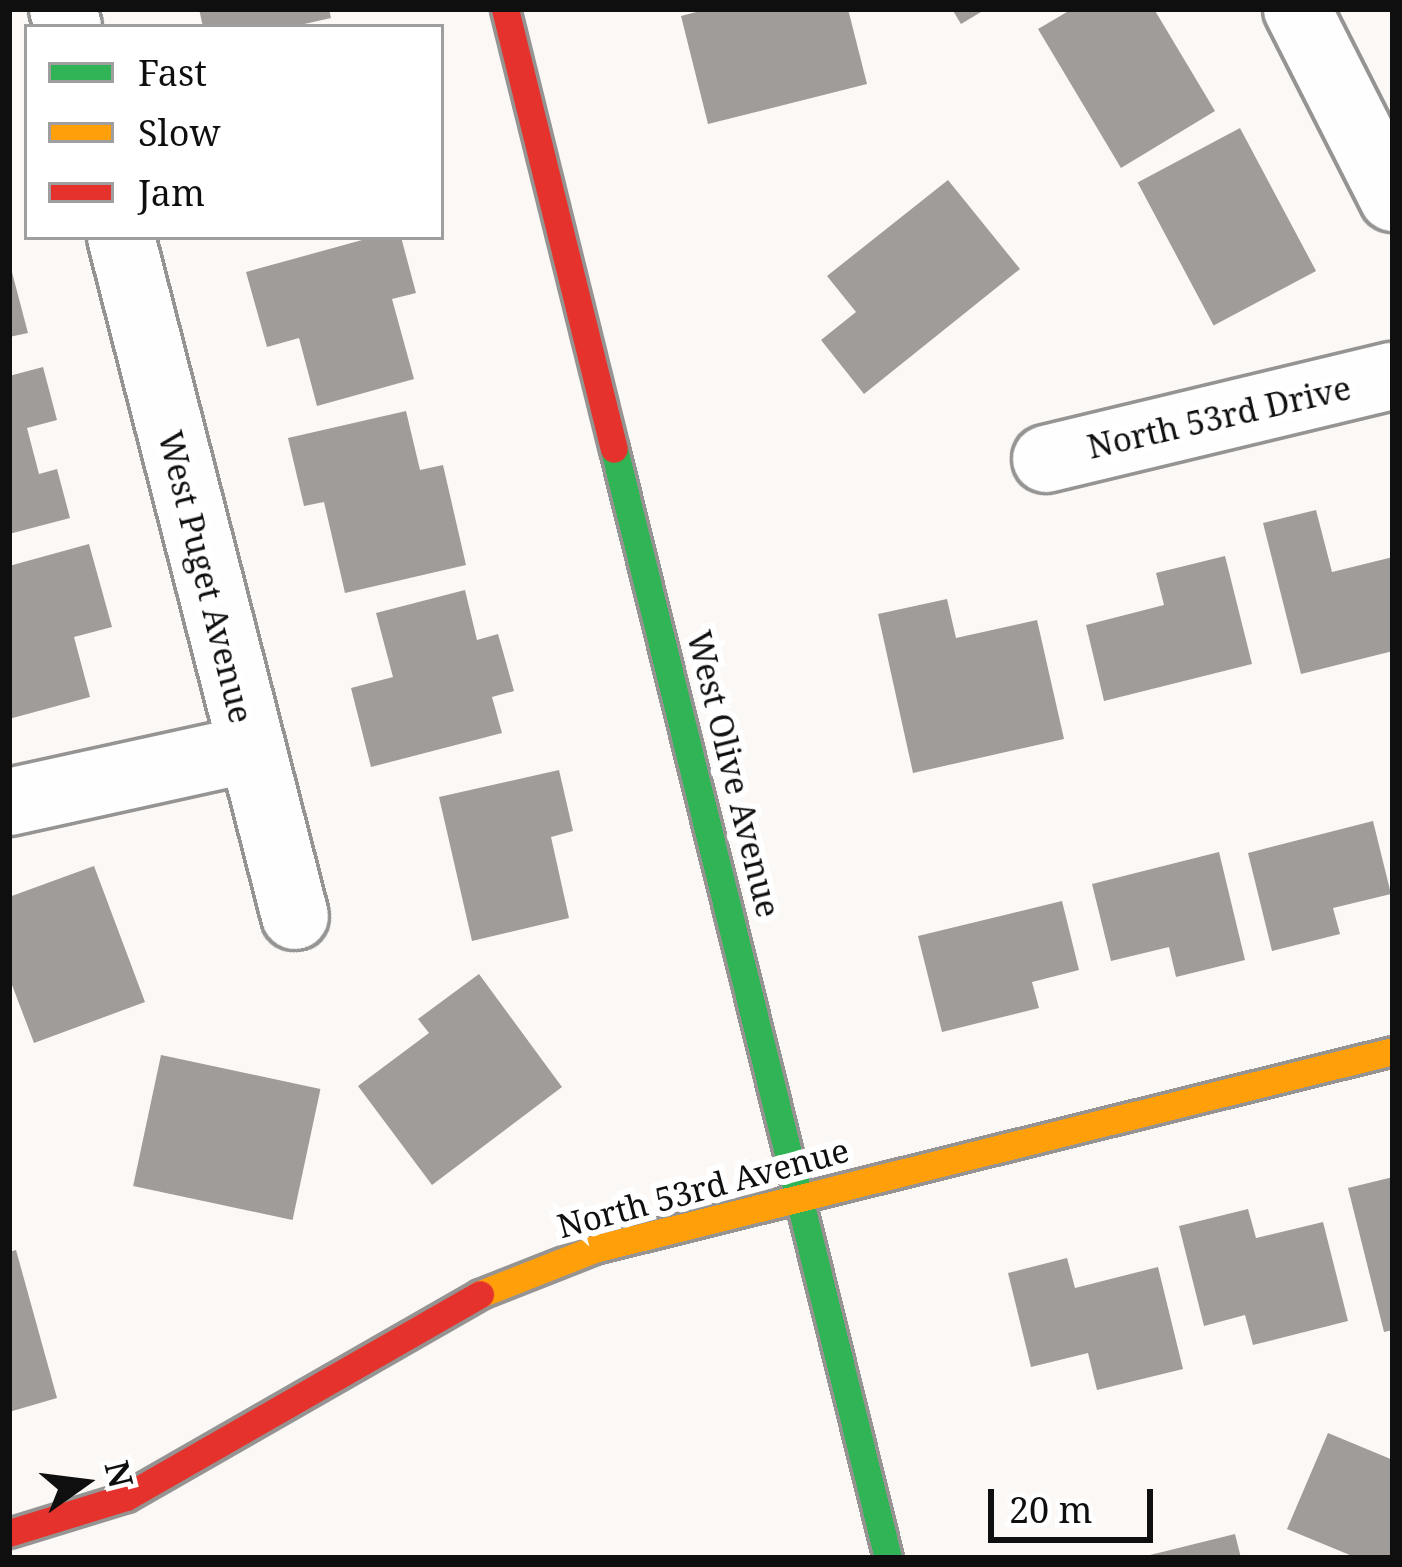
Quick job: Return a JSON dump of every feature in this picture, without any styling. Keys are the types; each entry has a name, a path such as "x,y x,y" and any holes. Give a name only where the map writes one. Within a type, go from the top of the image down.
{"main road":[{"name":"West Olive Avenue","path":"505,9 718,854 797,1199 888,1558"},
{"name":"North 53rd Avenue","path":"9,1533 126,1497 472,1297 594,1249 1393,1051"}],"street":[{"path":"1297,9 1322,45 1393,198"},
{"name":"West Puget Avenue","path":"122,240 295,916"},
{"name":"North 53rd Drive","path":"1046,458 1393,376"},
{"path":"9,802 250,749"}],"building":[{"path":"199,9 329,9 331,18 304,24 202,24"},
{"path":"708,9 848,9 867,84 708,124 681,16"},
{"path":"952,9 986,9 961,24"},
{"path":"1072,9 1154,9 1215,111 1121,168 1038,29"},
{"path":"1240,128 1316,271 1214,325 1138,182"},
{"path":"948,180 1020,269 864,394 821,340 856,312 827,276"},
{"path":"362,240 402,240 416,293 392,299 414,379 317,406 299,338 267,347 246,272"},
{"path":"9,261 28,333 9,337"},
{"path":"43,367 57,420 27,428 39,474 57,469 70,518 9,534 9,376"},
{"path":"406,411 420,470 443,465 466,565 345,593 324,502 304,506 288,438"},
{"path":"1316,510 1332,572 1393,557 1393,651 1301,674 1263,523"},
{"path":"89,544 112,627 74,637 90,697 9,719 9,566"},
{"path":"1225,556 1252,664 1104,701 1086,625 1164,605 1156,573"},
{"path":"465,590 477,640 498,634 514,691 492,697 502,733 371,767 351,688 393,677 376,613"},
{"path":"947,599 956,638 1037,620 1064,739 913,773 878,614"},
{"path":"559,770 573,831 551,837 569,918 472,941 439,797"},
{"path":"1373,821 1391,894 1333,908 1340,934 1272,951 1248,853"},
{"path":"1219,852 1245,960 1176,977 1169,947 1111,961 1092,884"},
{"path":"94,866 145,1002 34,1043 9,977 9,897"},
{"path":"1062,901 1079,970 1032,982 1039,1008 942,1032 918,936"},
{"path":"479,974 562,1087 432,1185 358,1086 429,1033 418,1019"},
{"path":"161,1055 320,1089 293,1220 133,1186"},
{"path":"1393,1177 1393,1330 1384,1332 1348,1188"},
{"path":"1248,1209 1256,1238 1323,1222 1348,1321 1253,1345 1245,1315 1204,1326 1179,1226"},
{"path":"16,1250 57,1398 9,1412 9,1252"},
{"path":"1067,1258 1075,1288 1158,1267 1183,1369 1097,1390 1088,1353 1031,1367 1008,1273"},
{"path":"1328,1433 1393,1460 1393,1558 1357,1558 1287,1529"},
{"path":"1235,1534 1241,1558 1146,1558 1146,1556"}],"traffic: fast":[{"path":"614,449 888,1558"}],"traffic: slow":[{"path":"480,1294 594,1249 1393,1051"}],"traffic: jam":[{"path":"505,9 614,449"},
{"path":"9,1533 126,1497 480,1294"}]}
